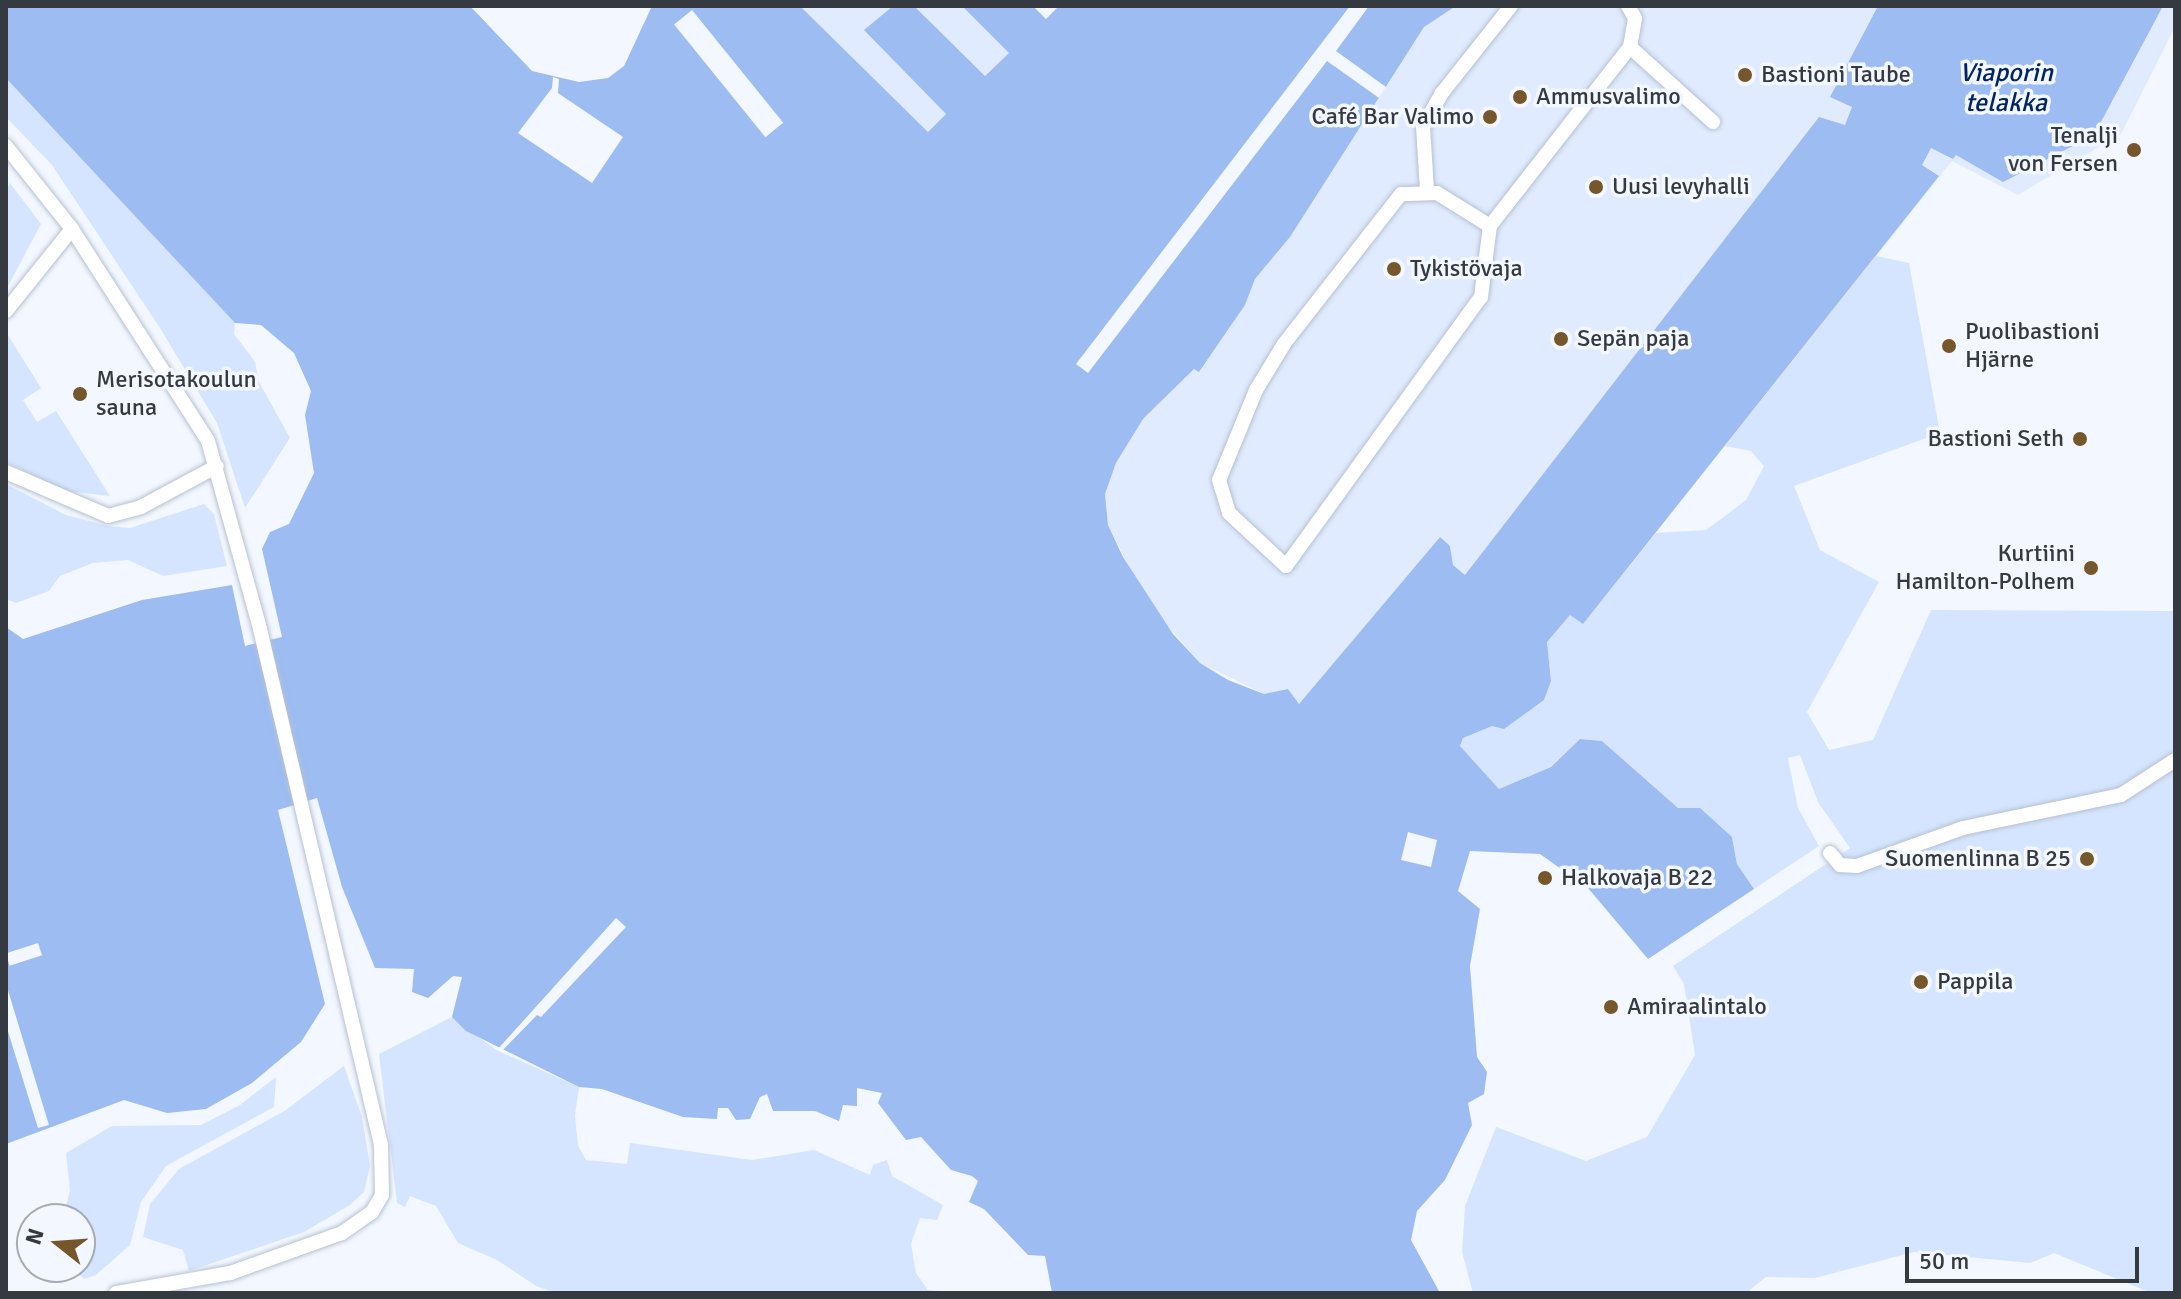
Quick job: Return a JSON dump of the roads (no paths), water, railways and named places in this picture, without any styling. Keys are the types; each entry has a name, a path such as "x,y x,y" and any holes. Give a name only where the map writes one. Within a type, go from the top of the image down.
{"lane":[{"path":"1427,190 1423,127 1442,93 1511,6"},
{"path":"1490,226 1427,190 1401,194 1284,344 1226,455 1219,480 1229,513 1286,566 1481,297 1490,226 1630,47 1635,18 1628,6"},
{"path":"1630,47 1713,122"},
{"path":"6,146 72,229 208,441 260,629 302,817 370,1086 381,1145 382,1195 372,1212 342,1233 304,1249 197,1281 116,1293"},
{"path":"6,311 72,229"},
{"path":"6,472 108,516 141,507 217,466"},
{"path":"1830,853 1840,865 1857,866 1963,828 2121,795 2175,760"}],"water":[{"name":"Viaporin telakka","path":"6,6 470,6 532,71 579,82 608,78 624,66 652,6 800,6 928,132 946,114 864,30 893,6 914,6 985,76 1009,53 962,6 1033,6 1046,19 1059,6 1456,6 1424,27 1290,237 1255,279 1245,305 1199,372 1194,369 1143,419 1116,463 1105,494 1108,525 1123,557 1173,634 1200,663 1228,680 1264,694 1288,689 1299,704 1440,537 1450,546 1453,565 1465,575 1819,117 1845,125 1852,107 1830,97 1878,6 2163,6 2094,135 2003,182 1956,155 1953,159 1931,148 1922,165 1939,176 1583,624 1570,615 1547,642 1551,681 1544,700 1504,729 1492,726 1463,738 1460,746 1499,789 1551,767 1580,739 1602,741 1678,808 1700,808 1732,837 1737,864 1754,889 1648,959 1588,888 1540,854 1470,851 1458,891 1480,909 1470,966 1477,1057 1487,1072 1484,1094 1468,1103 1472,1125 1445,1180 1417,1211 1411,1240 1440,1293 1052,1293 1045,1256 1028,1255 984,1209 969,1202 978,1181 951,1170 921,1137 906,1140 878,1103 882,1093 857,1088 857,1106 843,1105 839,1121 815,1111 773,1111 767,1094 760,1097 750,1119 736,1120 728,1108 718,1108 717,1119 683,1117 602,1089 579,1087 466,1031 452,1017 462,977 453,976 428,998 412,992 414,969 375,968 342,887 317,798 278,810 325,1004 301,1042 252,1083 206,1109 167,1113 124,1100 6,1144 6,627 23,639 142,600 232,585 245,646 282,637 262,549 270,532 289,524 314,473 305,415 311,391 294,353 261,325 235,323 6,78","holes":["1408,832 1437,840 1431,867 1401,860"]}],"place":[{"name":"Bastioni Taube","path":"1745,75"},
{"name":"Ammusvalimo","path":"1520,97"},
{"name":"Café Bar Valimo","path":"1490,117"},
{"name":"Tenalji von Fersen","path":"2134,150"},
{"name":"Uusi levyhalli","path":"1596,187"},
{"name":"Tykistövaja","path":"1394,269"},
{"name":"Sepän paja","path":"1561,339"},
{"name":"Puolibastioni Hjärne","path":"1949,346"},
{"name":"Merisotakoulun sauna","path":"80,394"},
{"name":"Bastioni Seth","path":"2080,439"},
{"name":"Kurtiini Hamilton-Polhem","path":"2091,568"},
{"name":"Suomenlinna B 25","path":"2087,859"},
{"name":"Halkovaja B 22","path":"1545,878"},
{"name":"Pappila","path":"1921,982"},
{"name":"Amiraalintalo","path":"1611,1007"}]}
